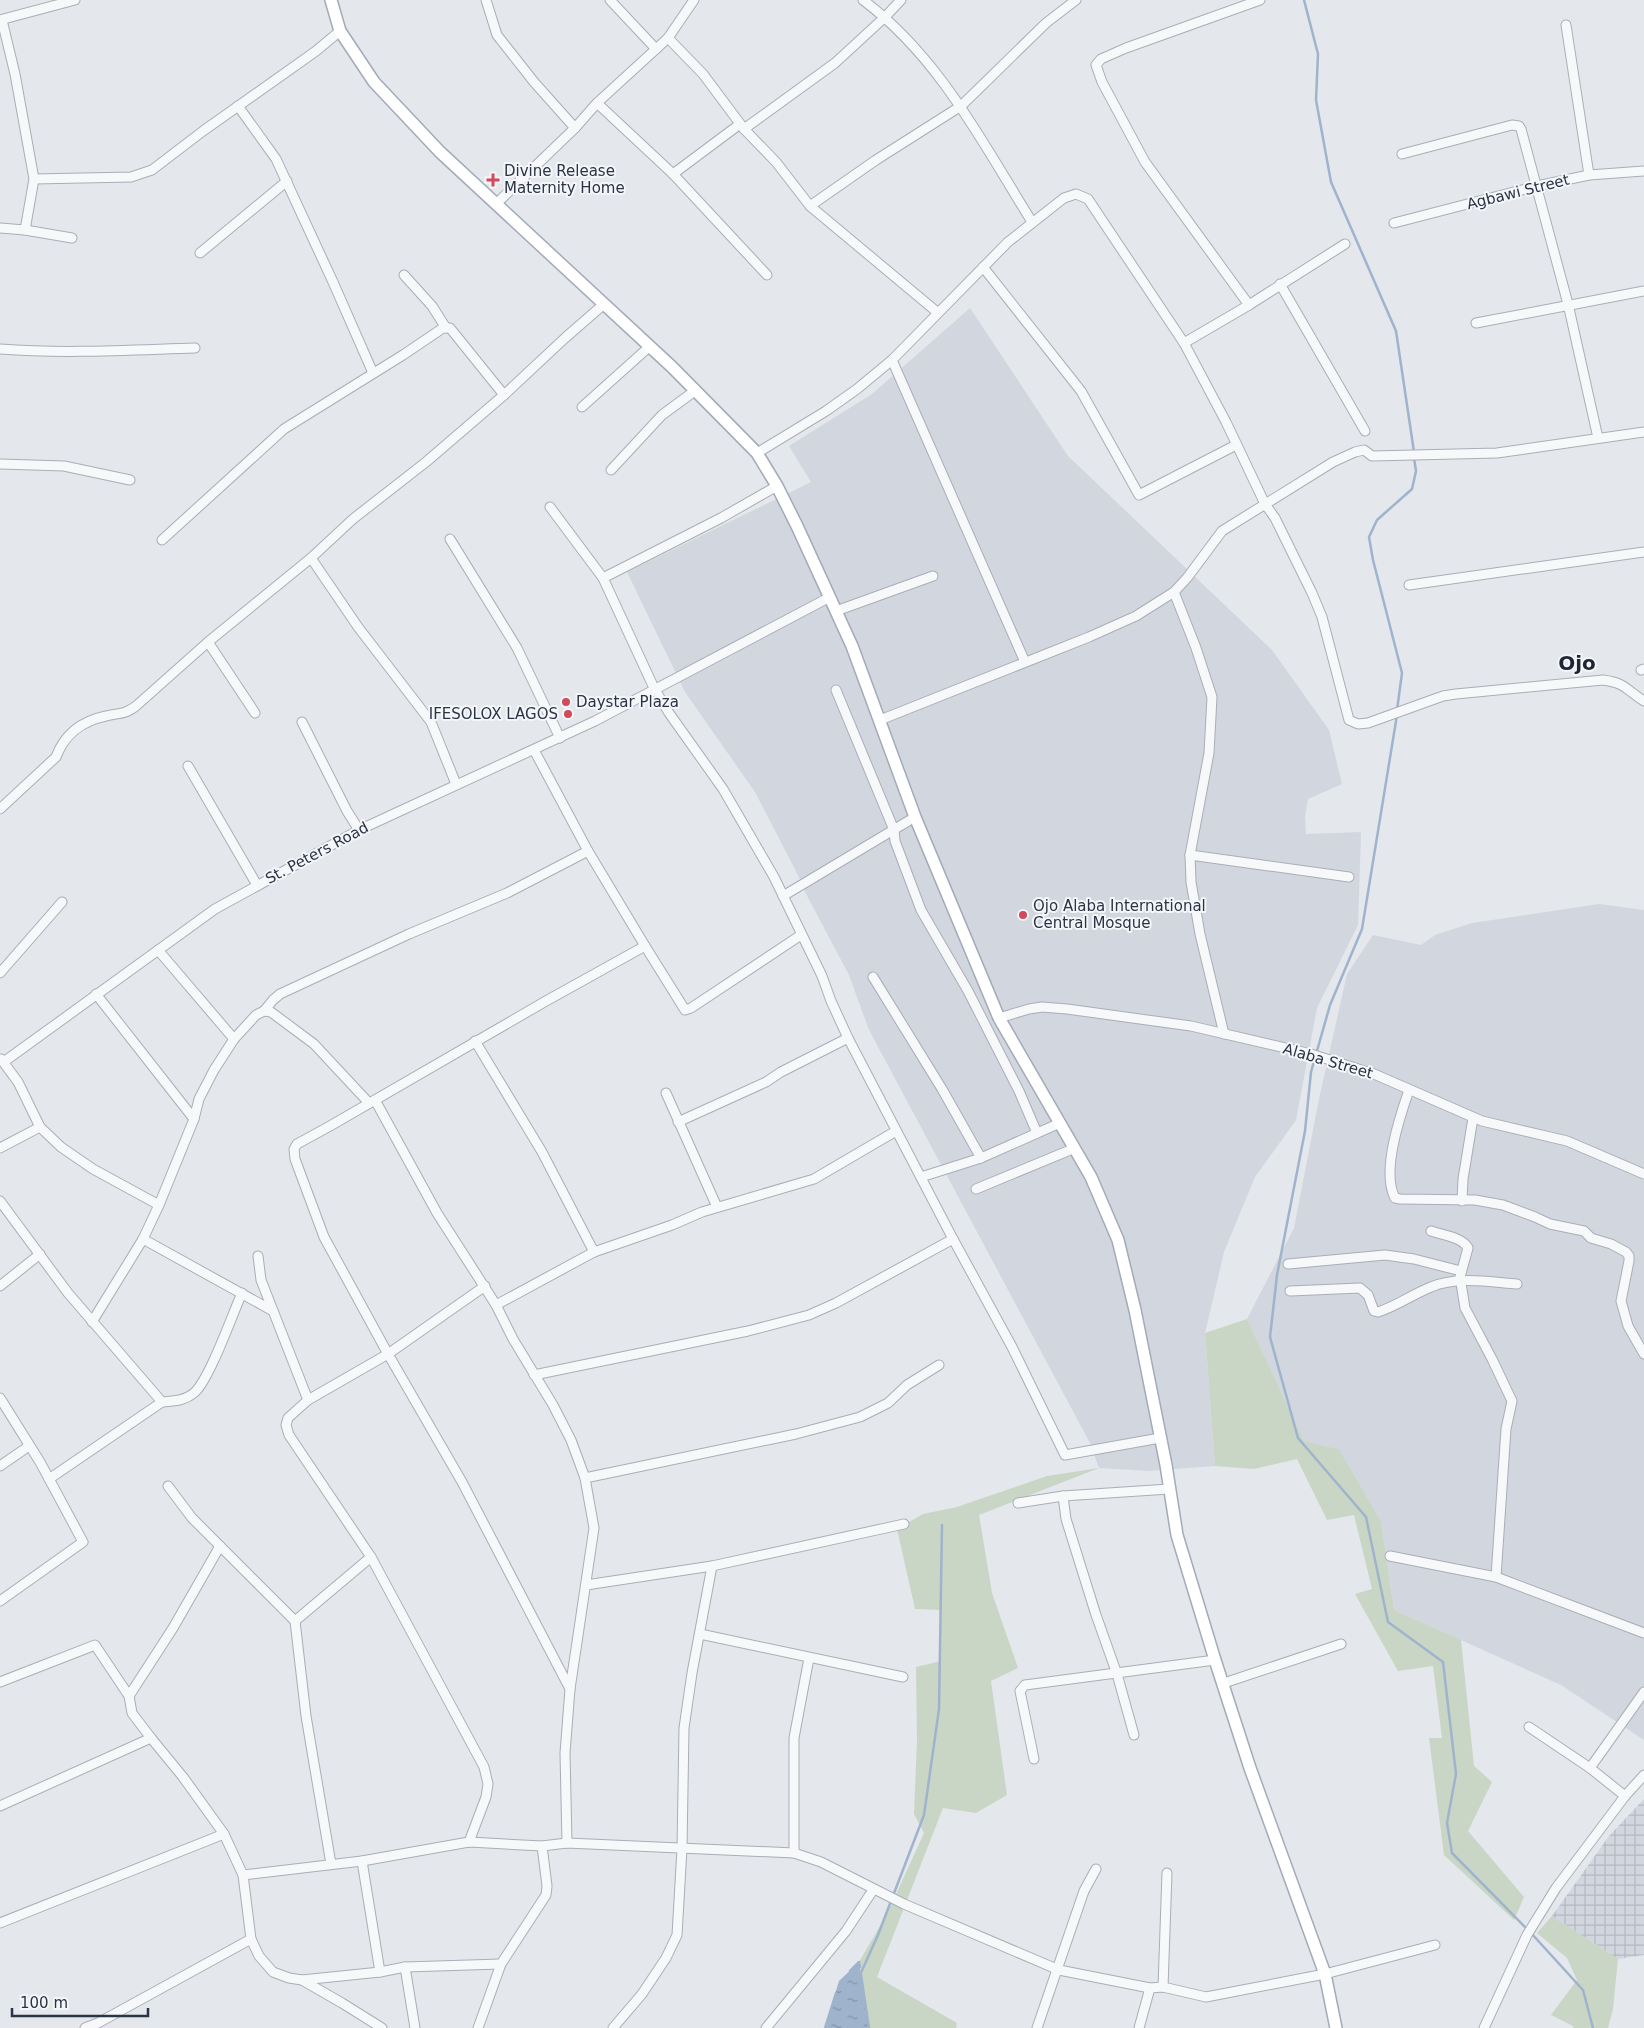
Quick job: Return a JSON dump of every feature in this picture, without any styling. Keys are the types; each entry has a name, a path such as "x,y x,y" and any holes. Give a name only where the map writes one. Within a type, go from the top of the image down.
{"main road":[{"path":"331,0 340,31 380,88 440,152 696,390 757,453 777,486 852,646 915,817 999,1018 1060,1124 1076,1148 1091,1177 1118,1240 1135,1310 1166,1465 1177,1535 1250,1768 1325,1974 1336,2028"}],"street":[{"path":"25,230 34,179 15,74 1,20 75,0"},
{"path":"486,0 497,35 534,82 575,128"},
{"path":"610,0 656,49"},
{"path":"496,204 575,128 597,102 668,38 694,0"},
{"path":"863,0 885,17 912,43 940,76 961,106 1032,222"},
{"path":"672,174 835,62 901,0"},
{"path":"810,206 876,160 961,106 1046,23 1076,0"},
{"path":"1249,305 1145,162 1106,90 1097,72 1096,65 1101,59 1126,48 1260,0"},
{"path":"1566,25 1588,175"},
{"path":"34,179 131,177 152,170 316,51 340,31"},
{"path":"668,38 703,74 742,127 776,162 810,206 938,312"},
{"path":"597,102 672,174 767,275"},
{"path":"238,106 276,159 373,373"},
{"path":"1402,154 1512,126 1519,126 1538,186 1568,304 1598,438"},
{"name":"Agbawi Street","path":"1394,224 1538,186 1588,175 1644,171"},
{"path":"200,253 287,181"},
{"path":"757,453 826,411 857,389 892,360 1008,242 1064,198 1076,194 1088,199 1184,343 1226,422 1322,617 1349,720 1358,724 1368,723 1443,696 1602,680 1617,682 1644,701"},
{"path":"0,228 72,238"},
{"path":"1184,343 1249,305 1345,244"},
{"path":"983,267 1081,391 1139,495 1236,445"},
{"path":"404,275 432,306 446,328"},
{"path":"1280,284 1365,431"},
{"path":"1476,323 1644,291"},
{"path":"0,809 56,757 60,746 79,726 109,715 124,714 311,558 353,519 426,462 504,395 604,304"},
{"path":"162,540 284,429 442,328 450,328 504,395"},
{"path":"582,407 649,347"},
{"path":"0,348 38,352 116,352 195,348"},
{"path":"892,360 1025,662"},
{"path":"611,470 662,415 696,390"},
{"path":"880,720 1089,637 1136,616 1174,592 1188,578 1222,531 1333,462 1355,452 1364,450 1372,456 1497,453 1644,432"},
{"path":"0,464 64,466 130,480"},
{"path":"603,578 721,518 777,486"},
{"path":"550,507 603,578 654,688 669,713 723,788 774,877 822,976 848,1038 1016,1356 1065,1456 1160,1438"},
{"path":"450,539 517,648 560,738"},
{"path":"1409,585 1644,552"},
{"path":"311,558 358,627 431,722 456,784"},
{"path":"836,611 933,576"},
{"path":"1174,592 1196,648 1212,697 1209,752 1190,855 1191,882 1200,934 1224,1034"},
{"name":"St. Peters Road","path":"2,1059 215,909 359,830 560,738 644,696 654,688 830,597"},
{"path":"208,642 255,713"},
{"path":"836,690 894,830 895,842 921,910 968,991 1019,1091 1037,1134"},
{"path":"302,722 347,811 359,830"},
{"path":"534,750 588,851 685,1010 691,1008 801,935"},
{"path":"188,766 257,886"},
{"path":"783,896 915,817"},
{"path":"264,1011 267,1005 280,994 409,934 507,893 588,851"},
{"path":"1190,855 1348,877"},
{"path":"0,973 62,902"},
{"path":"570,1689 462,1482 388,1354 324,1237 295,1159 294,1149 297,1144 475,1041 645,946"},
{"path":"158,950 234,1039"},
{"path":"873,977 942,1089 981,1158"},
{"path":"96,994 194,1119"},
{"name":"Alaba Street","path":"999,1018 1016,1012 1042,1007 1162,1022 1315,1055 1374,1074 1473,1118 1567,1141 1644,1174"},
{"path":"92,1322 144,1239 194,1119 198,1099 221,1057 234,1039 256,1015 264,1011 271,1012 314,1044 372,1102 437,1213 485,1286 513,1340 553,1405 571,1440 585,1478 594,1528 570,1689 565,1753 567,1843"},
{"path":"678,1122 766,1082 780,1072 848,1038"},
{"path":"475,1041 542,1152 594,1252"},
{"path":"2,1059 18,1082 40,1127 62,1147 93,1169 159,1205"},
{"path":"1409,1090 1393,1143 1391,1180 1394,1198 1487,1202 1516,1209 1550,1224 1584,1232 1591,1238 1611,1244 1626,1252 1629,1256 1629,1262 1620,1301 1628,1326 1644,1354"},
{"path":"666,1093 717,1207"},
{"path":"1462,1201 1463,1179 1473,1118"},
{"path":"921,1177 981,1158 1060,1124"},
{"path":"0,1148 40,1127"},
{"path":"496,1305 594,1252 717,1207 814,1179 896,1130"},
{"path":"976,1189 1076,1148"},
{"path":"0,1201 68,1293 162,1402"},
{"path":"1431,1231 1466,1244 1467,1253 1460,1281 1465,1308 1512,1401 1506,1429 1496,1577"},
{"path":"144,1239 273,1310"},
{"path":"534,1375 748,1331 809,1315 836,1303 953,1239"},
{"path":"0,1286 40,1254"},
{"path":"1288,1264 1385,1255 1414,1259 1461,1271"},
{"path":"258,1256 262,1280 308,1400"},
{"path":"1290,1291 1360,1288 1368,1295 1374,1311 1378,1312 1432,1286 1445,1282 1517,1284"},
{"path":"469,1842 486,1797 488,1784 484,1767 371,1557 289,1435 286,1424 288,1418 308,1400 388,1354 485,1286"},
{"path":"49,1479 162,1402 181,1401 195,1392 207,1373 242,1293"},
{"path":"585,1478 796,1434 860,1417 888,1403 907,1385 939,1365"},
{"path":"0,1600 82,1542 49,1479 1,1402"},
{"path":"0,1466 29,1446"},
{"path":"168,1486 192,1518 295,1622 306,1716 331,1864"},
{"path":"1018,1504 1064,1496 1168,1486"},
{"path":"1064,1496 1069,1528 1096,1615 1117,1674 1134,1735"},
{"path":"586,1585 712,1566 904,1524"},
{"path":"129,1696 173,1628 220,1546"},
{"path":"1390,1556 1496,1577 1644,1633"},
{"path":"295,1622 371,1557"},
{"path":"613,2028 642,1994 673,1946 677,1935 682,1849 684,1728 712,1566"},
{"path":"700,1634 904,1677"},
{"path":"1224,1683 1341,1644"},
{"path":"0,1682 96,1645 129,1696 132,1712 183,1777 224,1834 244,1875 251,1938 259,1956 273,1972 289,1978 302,1980 380,1972 405,1967 502,1964"},
{"path":"794,1853 794,1738 809,1658"},
{"path":"1034,1759 1020,1691 1025,1685 1215,1660"},
{"path":"1590,1768 1644,1692"},
{"path":"1529,1727 1590,1768 1625,1796"},
{"path":"0,1806 151,1738"},
{"path":"1484,2028 1530,1931 1556,1888 1625,1796 1644,1775"},
{"path":"0,1923 224,1834"},
{"path":"244,1875 362,1861 469,1842 542,1846 567,1843 794,1853 821,1862 904,1904 1058,1970 1150,1988 1164,1987 1206,1998 1325,1974 1434,1945"},
{"path":"478,2028 502,1964 546,1895 547,1886 542,1846"},
{"path":"362,1861 380,1972"},
{"path":"1038,2028 1084,1891 1096,1868"},
{"path":"1164,1987 1167,1873"},
{"path":"766,2028 877,1891"},
{"path":"86,2028 107,2019 251,1938"},
{"path":"405,1967 415,2028"},
{"path":"302,1980 342,2002 382,2028"},
{"path":"1139,2028 1150,1988"}],"shaded area":[{"path":"970,308 1068,456 1272,650 1329,730 1342,784 1308,799 1305,817 1306,834 1361,832 1358,925 1317,1008 1296,1120 1255,1177 1224,1252 1205,1333 1215,1466 1149,1471 1099,1468 1090,1443 869,1030 849,975 755,792 685,692 627,572 811,482 789,446 872,394"},
{"path":"1599,904 1644,910 1644,1740 1561,1685 1394,1610 1381,1521 1339,1449 1304,1441 1247,1319 1294,1228 1319,1099 1347,974 1373,935 1421,945 1435,935 1472,923"},
{"path":"1644,1799 1644,1955 1618,1959 1552,1916 1609,1836"}],"green space":[{"path":"1247,1319 1304,1441 1339,1449 1381,1521 1394,1610 1461,1640 1474,1766 1492,1782 1468,1831 1524,1897 1514,1920 1444,1855 1429,1738 1442,1738 1433,1666 1398,1671 1355,1594 1372,1589 1354,1515 1327,1520 1297,1459 1254,1469 1215,1466 1205,1333"},
{"path":"1099,1468 979,1515 992,1593 1018,1668 991,1681 1007,1795 976,1813 943,1808 877,1977 957,2023 956,2028 869,2028 859,1962 887,1914 924,1833 914,1814 917,1740 916,1667 941,1661 940,1610 915,1609 897,1529 923,1514 957,1507 1047,1476"},
{"path":"1552,1916 1618,1959 1613,2009 1608,2028 1573,2028 1573,2026 1551,2015 1577,1980 1567,1958 1537,1933"}],"water":[{"path":"859,1962 869,2028 825,2028 839,1981"}],"waterway":[{"path":"1304,0 1318,54 1316,100 1331,182 1396,331 1414,452"},
{"path":"1397,710 1402,673 1373,560 1369,537 1377,520 1412,489 1416,471 1414,458"},
{"path":"1397,715 1362,929 1330,1005 1311,1072 1305,1131 1277,1275 1270,1337 1298,1438 1366,1517 1388,1622 1443,1662 1456,1774 1447,1823 1452,1853 1527,1929"},
{"path":"860,1975 878,1935 924,1815 939,1709 942,1525"},
{"path":"1531,1933 1583,1990 1593,2028"},
{"path":"850,1971 859,1962 860,1967"},
{"path":"861,1975 869,2028"},
{"path":"825,2028 836,1993"}],"place":[{"name":"Divine Release Maternity Home","path":"493,180"},
{"name":"Daystar Plaza","path":"566,702"},
{"name":"IFESOLOX LAGOS","path":"568,714"},
{"name":"Ojo Alaba International Central Mosque","path":"1023,915"}],"district":[{"name":"Ojo","path":"1577,663"}]}
